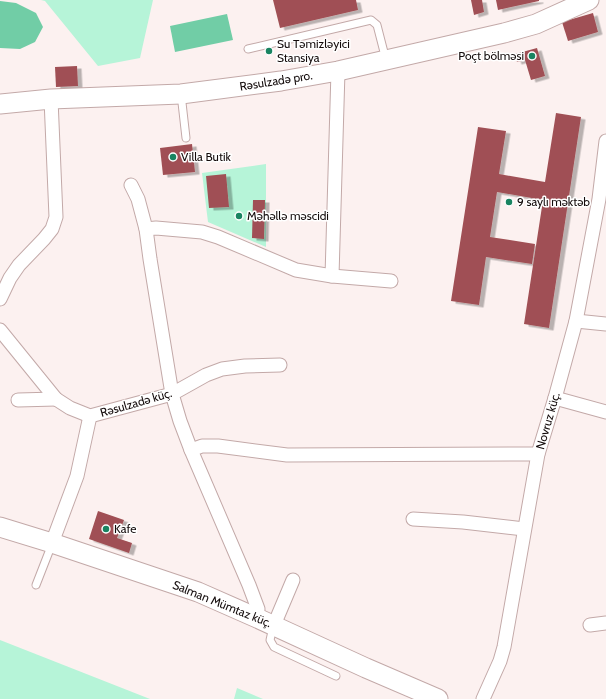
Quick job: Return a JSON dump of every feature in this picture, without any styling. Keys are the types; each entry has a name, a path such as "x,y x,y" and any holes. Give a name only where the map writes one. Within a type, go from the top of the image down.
{"street":[{"name":"Rəsulzadə pro.","path":"0,104 51,99 181,94 281,81 338,71 504,34 536,24 566,5 589,0"},
{"path":"332,276 338,71"},
{"path":"0,299 10,278 19,265 44,239 52,228 56,217 51,99"},
{"name":"Novruz küç.","path":"483,699 500,662 504,647 538,454 576,321 602,200 606,141"},
{"path":"131,185 138,199 146,230 172,394 180,421 258,609 266,621 293,580"},
{"path":"146,230 156,228 202,232 218,237 296,270 332,276 391,281"},
{"path":"576,321 606,324"},
{"name":"Rəsulzadə küç.","path":"0,330 56,399 70,408 90,416 172,394 187,387 206,375 222,370 245,366 280,365"},
{"path":"555,398 606,412"},
{"path":"18,400 56,399"},
{"path":"52,543 77,476 90,416"},
{"path":"191,450 202,446 218,446 287,455 538,454"},
{"path":"413,519 463,522 524,529"},
{"name":"Salman Mümtaz küç.","path":"0,527 198,592 266,621 366,668 438,699"},
{"path":"590,625 606,623"}],"lane":[{"path":"248,49 371,20 377,25 386,60"},
{"path":"181,94 186,138"},
{"path":"36,585 52,543"},
{"path":"266,621 270,640 274,647 336,676"}],"shaded area":[{"path":"41,0 153,0 140,58 98,66 45,1"},
{"path":"0,1 16,3 36,13 43,27 35,42 20,49 0,48"},
{"path":"227,14 233,40 175,52 170,26"},
{"path":"266,164 266,247 208,222 202,173"},
{"path":"0,640 150,699 0,699"},
{"path":"237,688 263,699 234,699"}],"building":[{"path":"273,0 356,0 358,10 280,28"},
{"path":"471,0 482,0 484,12 474,15"},
{"path":"496,0 539,0 539,1 498,10"},
{"path":"593,13 598,32 568,41 562,22"},
{"path":"537,48 545,76 531,80 525,60 517,62 515,54"},
{"path":"77,66 78,86 56,87 55,67"},
{"path":"556,113 581,117 549,328 524,324 543,200 497,192 490,237 535,244 532,264 486,257 479,305 451,301 478,127 506,131 499,174 545,182"},
{"path":"192,144 195,172 163,175 160,148"},
{"path":"226,174 229,207 209,208 206,176"},
{"path":"253,200 265,200 264,239 252,238"},
{"path":"98,511 124,520 117,538 132,543 129,553 89,539"}],"place":[{"name":"Su Təmizləyici Stansiya","path":"269,51"},
{"name":"Poçt bölməsi","path":"532,56"},
{"name":"Villa Butik","path":"173,157"},
{"name":"9 saylı məktəb","path":"509,202"},
{"name":"Məhəllə məscidi","path":"239,216"},
{"name":"Kafe","path":"106,529"}]}
